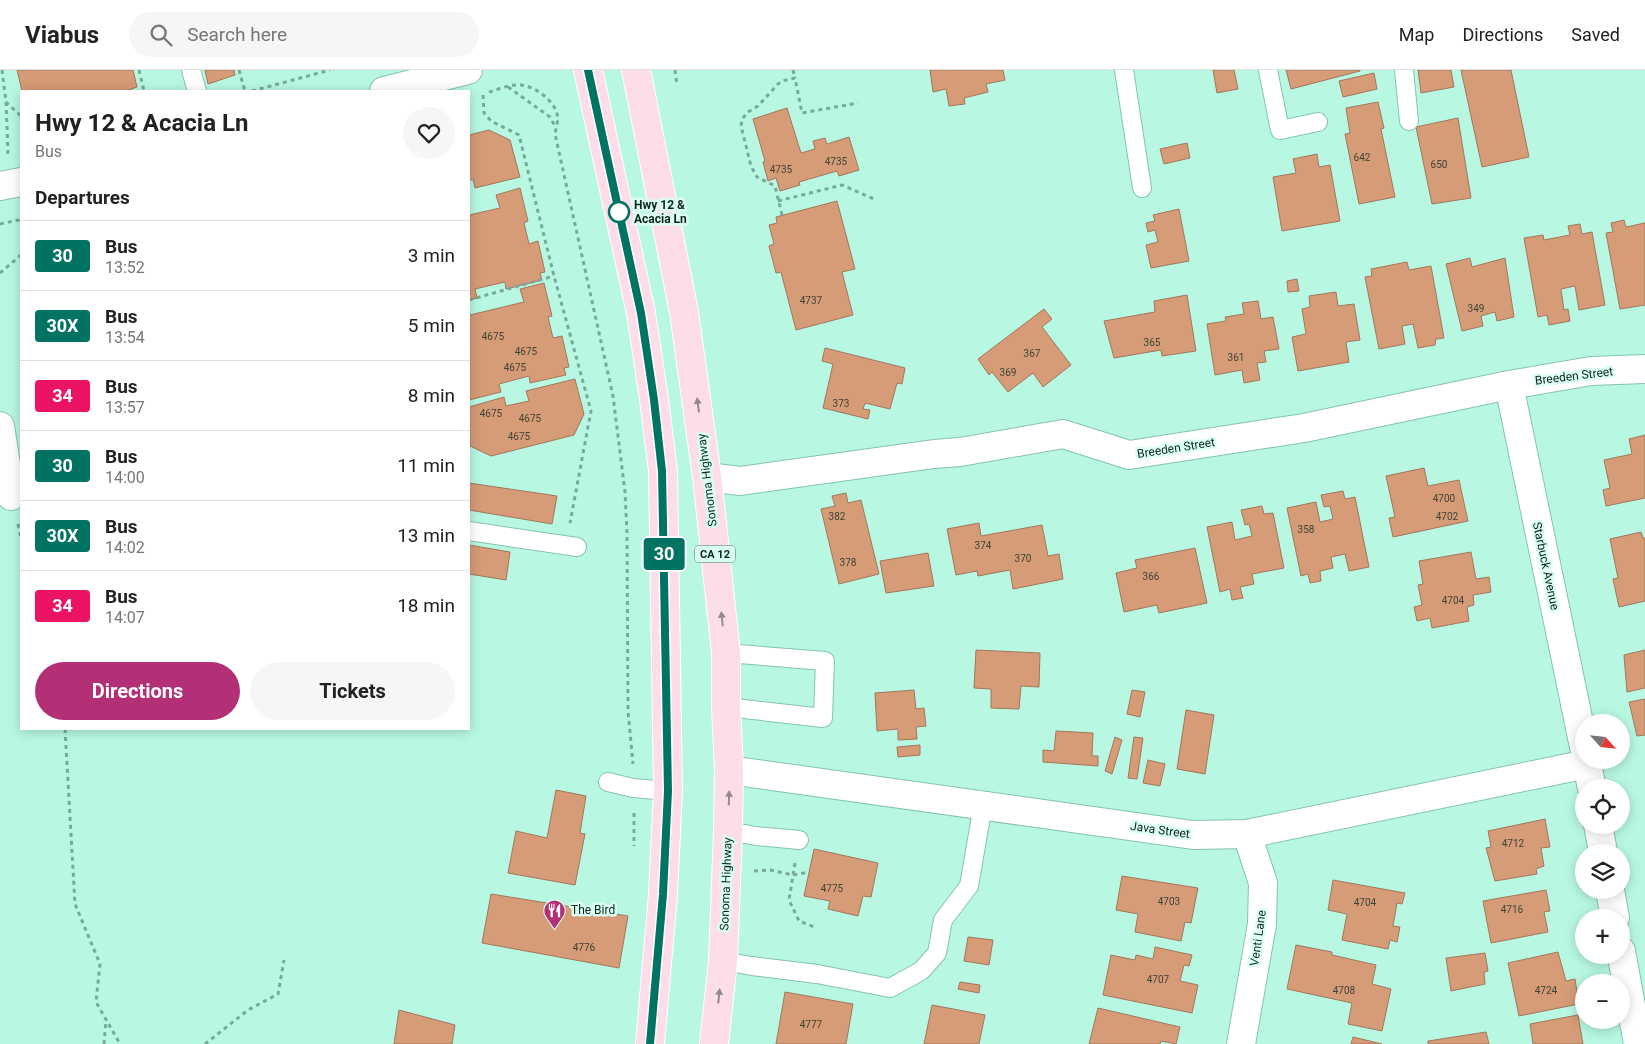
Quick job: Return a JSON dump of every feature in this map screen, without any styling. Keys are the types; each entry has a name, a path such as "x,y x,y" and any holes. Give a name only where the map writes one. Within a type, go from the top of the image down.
{"main road":[{"path":"588,70 641,313 662,471 668,791 663,894 650,1044"},
{"name":"Sonoma Highway","path":"636,70 684,312 707,477 726,653 726,707 730,770 723,961 714,1044"}],"street":[{"path":"395,90 472,83"},
{"path":"0,186 20,182"},
{"name":"Breeden Street","path":"707,477 740,482 934,454 960,452 1063,434 1129,455 1304,428 1509,385 1591,371 1645,369"},
{"name":"Starbuck Avenue","path":"1509,385 1577,714"},
{"path":"0,426 12,496"},
{"name":"Java Street","path":"730,770 1193,835 1247,834 1575,767"},
{"name":"Venti Lane","path":"1241,1044 1262,924 1263,883 1247,834"},
{"path":"1623,964 1638,1044"}],"lane":[{"path":"191,70 197,90"},
{"path":"1124,70 1142,188"},
{"path":"1268,70 1280,130 1318,122"},
{"path":"1404,70 1409,121"},
{"path":"470,531 571,546"},
{"path":"726,653 825,661 823,718 726,707"},
{"path":"608,782 633,788 668,791"},
{"path":"723,961 817,974 890,988 921,971 937,953 942,920 969,886 983,805"},
{"path":"728,832 799,840"}],"path":[{"path":"2,70 6,102 8,152 4,158"},
{"path":"139,70 144,90"},
{"path":"239,70 245,90"},
{"path":"256,90 330,70"},
{"path":"674,70 677,86"},
{"path":"792,70 802,113 858,103"},
{"path":"782,215 774,186 757,178 751,166 741,126 742,119 748,112 758,106 778,84 795,78"},
{"path":"472,83 483,93 484,114 491,121 519,135 554,276 591,411 571,546"},
{"path":"483,93 508,86 522,85 544,96 558,114 555,134 613,396 625,492 628,711 633,764 634,847"},
{"path":"508,86 550,117 556,128"},
{"path":"6,102 20,115"},
{"path":"778,201 842,185 874,199"},
{"path":"0,224 18,220 20,222"},
{"path":"0,273 20,256"},
{"path":"470,300 554,276"},
{"path":"65,730 75,904 100,964 96,1002 120,1044"},
{"path":"799,840 789,900 799,921 814,927"},
{"path":"726,867 755,872 770,870 793,875 809,872"},
{"path":"205,1044 248,1010 278,994 284,960"},
{"path":"104,1044 106,1020"}],"building":[{"path":"17,70 133,70 137,87 129,90 22,90"},
{"path":"205,70 234,70 235,75 208,84"},
{"path":"930,70 1003,70 1005,80 986,84 988,92 964,98 965,104 949,106 946,89 933,92"},
{"path":"1213,70 1234,70 1238,89 1217,93"},
{"path":"1286,70 1360,70 1360,71 1291,89"},
{"path":"1418,70 1451,70 1454,87 1421,93"},
{"path":"1461,70 1511,70 1529,157 1482,167"},
{"path":"1374,73 1377,89 1343,97 1339,81"},
{"path":"1378,102 1384,128 1381,129 1395,197 1359,204 1345,134 1350,133 1346,108"},
{"path":"787,108 801,153 815,149 813,141 825,138 827,144 849,137 859,170 839,176 837,171 799,182 800,185 780,191 776,178 768,181 763,162 765,161 753,119"},
{"path":"1458,118 1471,198 1432,204 1416,127"},
{"path":"489,130 510,140 520,177 475,188 473,179 470,180 470,135"},
{"path":"1187,143 1190,158 1164,164 1160,149"},
{"path":"1317,154 1319,167 1330,165 1340,221 1282,231 1273,177 1296,173 1293,159"},
{"path":"520,188 528,221 524,223 529,244 538,241 545,272 540,273 542,280 506,289 505,282 475,289 477,298 470,300 470,215 500,208 496,195"},
{"path":"837,201 855,269 842,272 853,315 796,330 781,272 776,273 769,246 774,244 769,225 777,223 776,217"},
{"path":"1179,209 1189,261 1151,268 1146,245 1158,242 1155,230 1148,232 1146,223 1155,221 1153,215"},
{"path":"1624,220 1626,227 1645,223 1645,305 1620,309 1606,233 1613,232 1611,223"},
{"path":"1580,224 1582,234 1592,232 1605,305 1579,310 1575,286 1561,289 1564,310 1568,309 1570,321 1549,325 1547,315 1538,317 1524,238 1543,235 1544,240 1570,235 1568,226"},
{"path":"1470,258 1472,267 1505,258 1514,317 1497,321 1495,312 1481,316 1483,326 1462,331 1446,264"},
{"path":"1407,262 1409,270 1431,266 1444,338 1436,339 1435,345 1418,348 1413,324 1402,326 1405,344 1379,349 1365,277 1372,276 1371,269"},
{"path":"1297,279 1299,291 1288,292 1287,281"},
{"path":"544,283 552,316 548,317 553,338 562,336 569,367 564,368 566,375 530,383 529,376 499,384 501,392 470,400 470,315 524,302 520,289"},
{"path":"1336,292 1338,306 1354,304 1360,340 1346,342 1349,362 1298,371 1292,337 1306,334 1302,309 1310,307 1309,296"},
{"path":"1187,295 1196,351 1162,356 1161,350 1114,358 1104,321 1155,312 1154,301"},
{"path":"1258,301 1261,319 1273,317 1279,349 1264,351 1266,362 1257,363 1260,380 1244,383 1242,370 1215,375 1207,324 1226,321 1225,317 1244,314 1242,303"},
{"path":"1044,309 1052,319 1042,327 1071,365 1043,387 1033,373 1008,392 992,372 989,375 978,359"},
{"path":"825,348 905,368 902,384 897,383 890,409 865,403 863,409 870,410 868,419 823,408 833,364 822,361"},
{"path":"575,379 584,414 574,435 491,456 470,446 470,407 504,397 506,406 529,401 526,391"},
{"path":"1645,435 1645,498 1606,506 1603,490 1610,488 1604,460 1632,454 1629,439"},
{"path":"1424,468 1428,486 1459,480 1468,521 1393,537 1389,518 1395,517 1386,476"},
{"path":"470,483 557,496 552,524 470,510"},
{"path":"1343,491 1345,499 1355,497 1369,567 1349,571 1345,554 1331,557 1333,568 1320,571 1321,581 1310,583 1308,574 1301,576 1287,508 1316,502 1320,522 1333,519 1330,506 1324,507 1321,495"},
{"path":"846,493 848,503 861,500 879,574 839,584 821,509 835,506 832,496"},
{"path":"1262,506 1264,514 1273,513 1284,568 1252,574 1254,584 1240,587 1243,598 1232,600 1230,589 1220,592 1207,527 1232,522 1235,540 1252,536 1249,524 1245,525 1241,510"},
{"path":"979,523 981,536 1042,525 1048,556 1059,554 1063,579 1013,589 1010,570 978,576 977,571 956,575 947,529"},
{"path":"1641,532 1643,538 1645,538 1645,601 1619,607 1613,579 1618,578 1610,539"},
{"path":"470,545 510,552 506,580 470,574"},
{"path":"1195,548 1207,603 1159,613 1157,605 1124,612 1116,573 1137,568 1135,560"},
{"path":"1471,552 1476,579 1489,577 1491,592 1473,595 1474,605 1467,607 1469,621 1432,628 1430,618 1417,621 1414,607 1422,605 1418,585 1423,584 1419,561"},
{"path":"928,553 934,586 886,593 880,561"},
{"path":"976,650 1040,653 1039,687 1021,686 1019,709 991,708 991,689 974,688"},
{"path":"1645,650 1645,688 1627,692 1624,655"},
{"path":"914,690 916,709 924,708 926,726 916,727 917,739 898,740 898,729 877,731 875,693"},
{"path":"1132,690 1145,692 1140,717 1127,714"},
{"path":"1645,699 1645,735 1637,736 1629,702"},
{"path":"1186,710 1214,715 1205,774 1177,769"},
{"path":"1056,731 1093,733 1092,756 1098,756 1098,766 1043,762 1043,750 1054,751"},
{"path":"1115,737 1122,740 1112,774 1105,771"},
{"path":"1134,737 1143,738 1137,779 1128,778"},
{"path":"920,745 920,755 898,757 897,747"},
{"path":"1148,760 1165,764 1160,786 1143,783"},
{"path":"556,790 586,796 580,833 585,834 575,885 508,873 516,831 547,838"},
{"path":"1545,819 1550,847 1541,848 1544,866 1536,869 1537,874 1495,881 1486,848 1491,847 1488,831"},
{"path":"814,849 878,863 871,897 863,896 858,916 828,909 830,901 804,896"},
{"path":"1122,876 1198,888 1191,923 1185,922 1181,941 1135,932 1138,914 1116,910"},
{"path":"1333,880 1405,893 1402,904 1397,903 1393,926 1400,927 1397,942 1390,940 1388,949 1342,940 1347,914 1328,910"},
{"path":"1546,890 1550,911 1544,912 1548,932 1491,943 1483,901"},
{"name":"The Bird","path":"491,894 628,916 619,968 482,943"},
{"path":"968,937 993,940 989,965 964,961"},
{"path":"1296,945 1332,952 1332,955 1376,965 1372,984 1391,989 1382,1031 1348,1024 1352,1003 1287,989"},
{"path":"1155,947 1192,955 1189,966 1184,965 1180,981 1198,985 1192,1013 1103,995 1111,955 1135,960 1136,955 1153,959"},
{"path":"1558,952 1566,981 1575,979 1575,1005 1519,1016 1508,963"},
{"path":"1485,953 1488,971 1484,972 1485,984 1451,991 1446,958"},
{"path":"960,982 980,985 979,993 958,989"},
{"path":"785,992 853,1004 846,1044 776,1044"},
{"path":"932,1005 985,1015 979,1044 924,1044"},
{"path":"1098,1008 1180,1027 1176,1044 1161,1041 1160,1044 1089,1044"},
{"path":"399,1010 455,1025 452,1044 394,1044"},
{"path":"1575,1016 1575,1029 1580,1029 1583,1044 1533,1044 1530,1024"},
{"path":"1486,1032 1489,1044 1428,1044 1428,1041"},
{"path":"1353,1037 1382,1044 1351,1044"}],"bus line":[{"name":"30","path":"588,70 641,313 662,471 668,791 663,894 650,1044"}],"place":[{"name":"Hwy 12 & Acacia Ln","path":"619,212"},
{"name":"The Bird","path":"555,929"}]}
